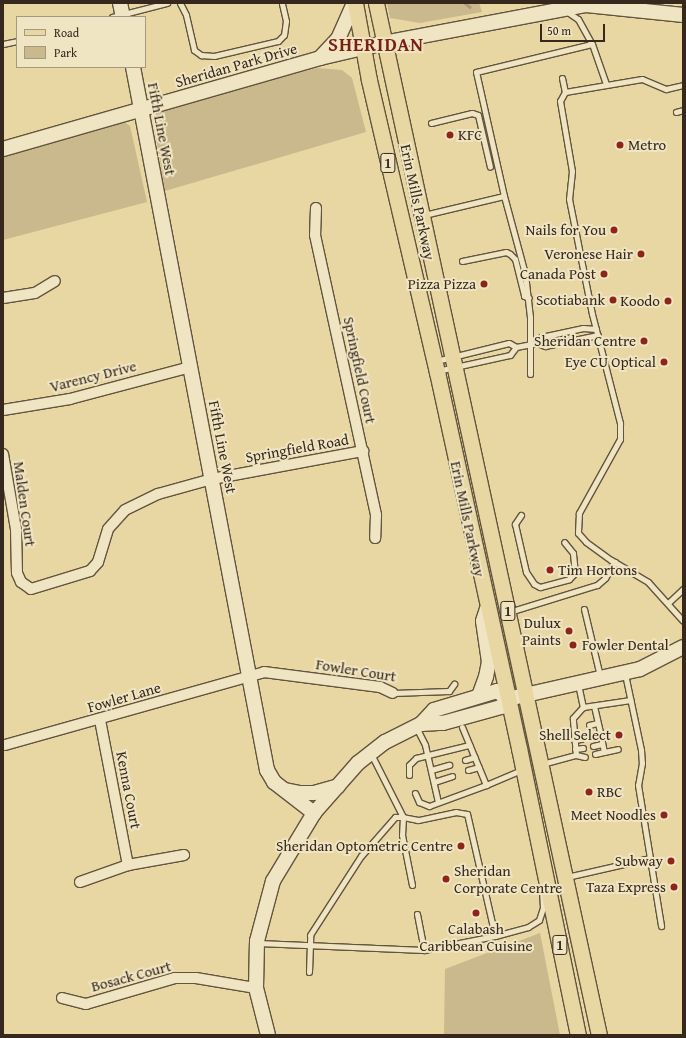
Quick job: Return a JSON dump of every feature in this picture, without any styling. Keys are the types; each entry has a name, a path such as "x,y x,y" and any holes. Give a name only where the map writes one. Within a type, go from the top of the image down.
{"main road":[{"name":"Erin Mills Parkway","path":"354,3 373,95 436,367 487,608 508,699 578,1035"},
{"name":"Erin Mills Parkway","path":"376,3 421,215 455,362 599,1035"}],"street":[{"path":"320,58 338,39 354,3"},
{"name":"Sheridan Park Drive","path":"3,149 142,111 320,58 384,43 562,8 586,5 642,6 683,15"},
{"name":"Fifth Line West","path":"133,68 267,770 283,789 314,814"},
{"name":"Springfield Court","path":"316,208 315,235 376,515 374,538"},
{"path":"3,298 35,293 55,281"},
{"name":"Varency Drive","path":"3,410 70,399 190,367"},
{"name":"Springfield Road","path":"212,478 363,451"},
{"name":"Malden Court","path":"3,454 16,529 17,573 21,582 31,589 90,571 98,562 108,529 125,510 134,504 158,494 212,478"},
{"path":"478,696 486,677 489,662 482,621 487,608"},
{"path":"419,725 443,723 501,707 508,699 640,669 683,647"},
{"name":"Fowler Court","path":"250,676 272,673 380,687 392,693"},
{"name":"Fowler Lane","path":"5,745 100,720 250,676"},
{"path":"268,1035 256,988 257,943 273,881 314,814 338,786 370,753 385,742 419,725 434,710 497,691 508,699"},
{"name":"Kenna Court","path":"100,720 128,865"},
{"path":"283,789 307,793 338,786"},
{"path":"80,882 128,865 184,855"},
{"name":"Bosack Court","path":"62,998 86,1004 175,978 196,978 256,988"}],"lane":[{"path":"119,13 167,3"},
{"path":"180,3 186,15 194,50 201,54 214,56 278,41 284,35 286,21 282,3"},
{"path":"562,8 578,19 592,44 606,84"},
{"path":"3,44 16,41"},
{"path":"530,374 531,344 529,298 521,254 504,196 476,72 592,44"},
{"path":"562,78 566,92"},
{"path":"683,85 666,89 642,79 566,92 560,101 572,171 570,199 596,329 620,422 620,439 579,513 578,533 586,542 648,582 683,621"},
{"path":"676,112 683,110"},
{"path":"431,122 472,113 478,115 490,167"},
{"path":"421,215 504,196"},
{"path":"462,261 506,252 510,254 515,259 524,296 529,298"},
{"path":"537,343 541,337 583,328 596,329"},
{"path":"436,367 509,343 516,346 537,343 545,346 598,335"},
{"path":"436,367 455,362 510,355 516,346"},
{"path":"521,515 515,524 526,572 534,584 540,587 569,579 575,573 573,553 564,542"},
{"path":"508,613 597,585 605,578 615,562"},
{"path":"668,603 683,589"},
{"path":"584,609 600,678"},
{"path":"625,673 642,763 638,785 661,926"},
{"path":"578,683 583,707"},
{"name":"Fowler Court","path":"392,693 449,691 454,684"},
{"path":"576,752 573,718 583,707 630,700"},
{"path":"594,706 600,732"},
{"path":"589,725 597,723"},
{"path":"419,725 426,745 438,802"},
{"path":"462,727 486,785"},
{"path":"574,740 581,739"},
{"path":"594,746 602,743 604,752"},
{"path":"409,775 409,765 412,761 470,745"},
{"path":"541,765 583,748"},
{"path":"596,754 618,749"},
{"path":"576,752 585,757"},
{"path":"370,753 403,817 402,835 412,885"},
{"path":"465,760 475,757"},
{"path":"431,770 449,765"},
{"path":"468,770 478,767"},
{"path":"415,793 423,805 438,802 523,770"},
{"path":"434,782 452,776"},
{"path":"309,972 310,935 361,856 391,820 403,817 418,820 456,812 467,814 495,936"},
{"path":"566,877 650,858"},
{"path":"257,943 309,947 424,950 495,936 528,927 539,920 543,912 541,892 544,869"},
{"path":"417,914 424,950"}],"green space":[{"path":"387,3 479,3 482,12 420,23 390,18"},
{"path":"317,68 342,70 352,78 366,132 165,191 152,114 157,108"},
{"path":"119,119 130,126 147,202 3,240 3,153"},
{"path":"540,933 560,1035 444,1035 445,969"}],"waterway":[{"path":"465,3 470,7"}],"place":[{"name":"KFC","path":"450,135"},
{"name":"Metro","path":"620,145"},
{"name":"Nails for You","path":"614,230"},
{"name":"Veronese Hair","path":"641,254"},
{"name":"Canada Post","path":"604,274"},
{"name":"Pizza Pizza","path":"484,284"},
{"name":"Scotiabank","path":"613,300"},
{"name":"Koodo","path":"668,301"},
{"name":"Sheridan Centre","path":"644,341"},
{"name":"Eye CU Optical","path":"664,362"},
{"name":"Tim Hortons","path":"550,570"},
{"name":"Dulux Paints","path":"569,631"},
{"name":"Fowler Dental","path":"573,645"},
{"name":"Shell Select","path":"619,735"},
{"name":"RBC","path":"589,792"},
{"name":"Meet Noodles","path":"664,815"},
{"name":"Sheridan Optometric Centre","path":"461,846"},
{"name":"Subway","path":"671,861"},
{"name":"Sheridan Corporate Centre","path":"446,879"},
{"name":"Taza Express","path":"674,887"},
{"name":"Calabash Caribbean Cuisine","path":"476,913"}],"district":[{"name":"SHERIDAN","path":"376,45"}]}
